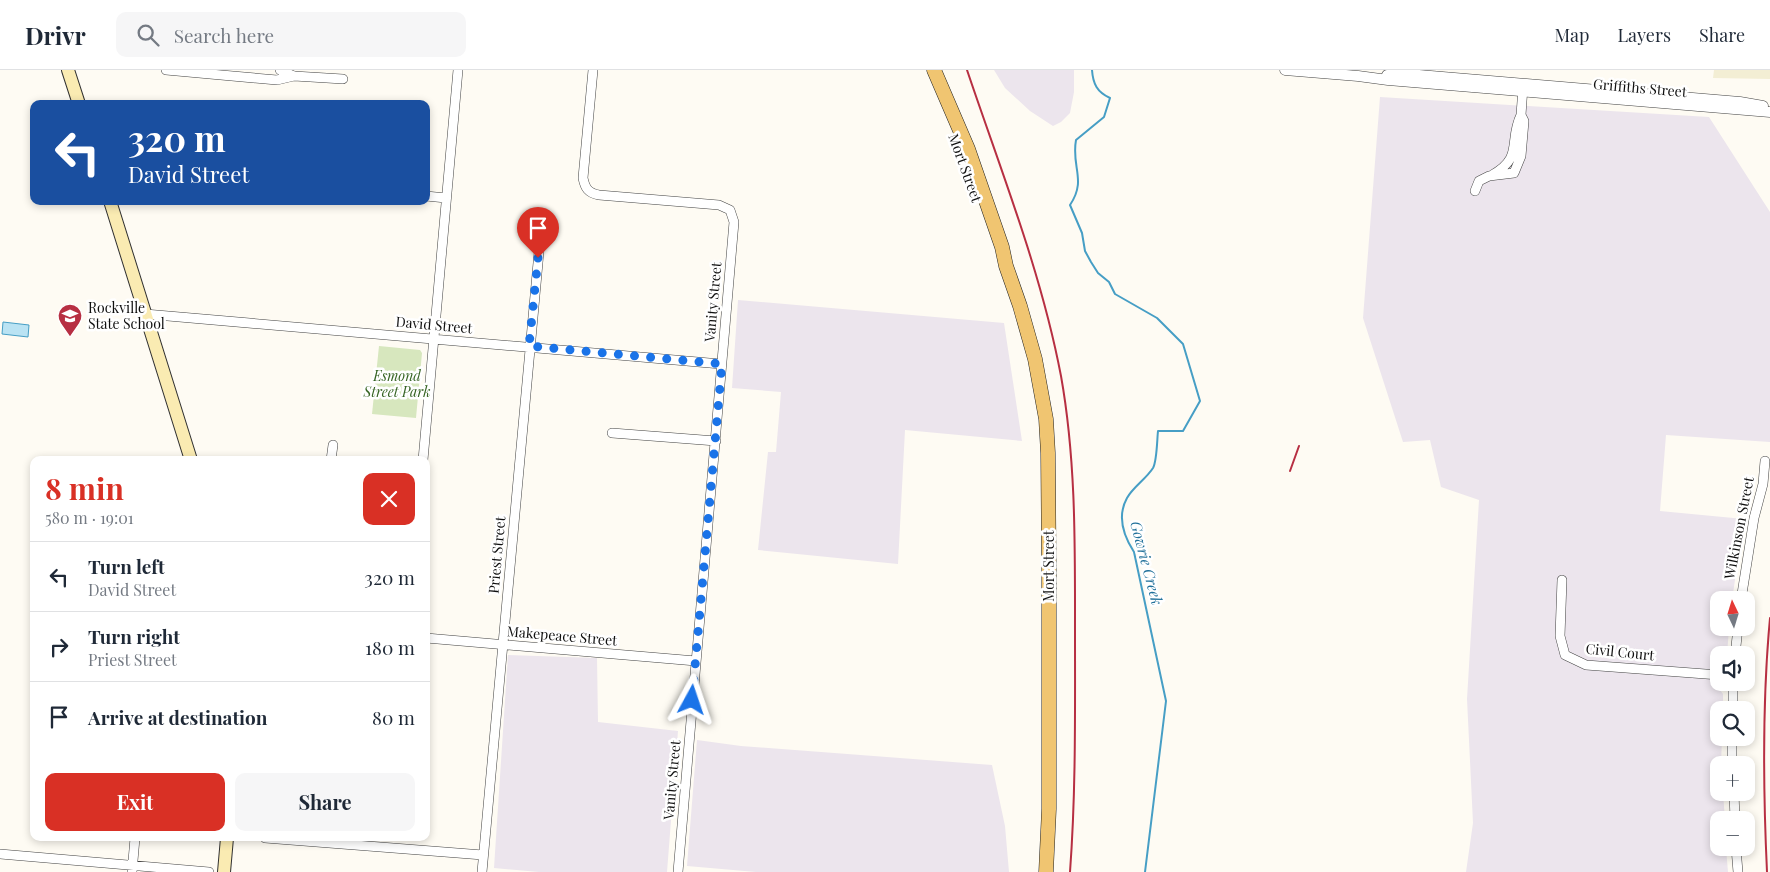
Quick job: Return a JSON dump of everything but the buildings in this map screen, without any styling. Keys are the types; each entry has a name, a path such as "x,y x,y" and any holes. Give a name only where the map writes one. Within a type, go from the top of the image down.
{"main road":[{"path":"70,70 78,100"},
{"name":"Mort Street","path":"925,70 952,132 989,231 1006,266 1020,306 1035,359 1046,419 1048,453 1049,809 1046,872"},
{"name":"Mort Street","path":"934,70 957,122 979,180 1002,247 1006,266"},
{"path":"111,205 190,456"},
{"path":"224,872 227,841"}],"street":[{"path":"166,70 277,80 294,76 343,79"},
{"path":"280,70 294,76"},
{"path":"423,456 458,70"},
{"name":"Vanity Street","path":"593,70 582,178 585,188 592,194 599,195 719,205 730,210 734,222 678,872"},
{"name":"Griffiths Street","path":"1285,70 1388,80 1740,102 1770,108"},
{"path":"1475,191 1479,181 1489,176 1514,174 1521,156 1524,121 1520,115 1523,88"},
{"name":"Griffiths Street","path":"1523,88 1770,112"},
{"path":"430,196 446,198"},
{"name":"Priest Street","path":"482,872 540,241"},
{"name":"David Street","path":"145,314 722,364"},
{"path":"612,432 716,441"},
{"path":"332,456 333,445"},
{"name":"Wilkinson Street","path":"1742,591 1754,518 1764,484 1765,461"},
{"name":"Civil Court","path":"1562,580 1560,636 1565,656 1586,665 1710,674"},
{"name":"Makepeace Street","path":"430,638 696,661"},
{"path":"132,869 135,841"},
{"path":"332,841 483,855"},
{"path":"396,848 397,841"},
{"path":"0,854 132,869 209,872"},
{"path":"1737,856 1738,872"}],"shaded area":[{"path":"994,70 1074,70 1074,92 1070,113 1061,122 1053,126 1030,111 1005,88"},
{"path":"1714,70 1770,70 1770,79 1713,78"},
{"path":"1380,97 1709,117 1770,212 1770,442 1666,435 1660,511 1744,519 1733,591 1710,591 1710,636 1728,636 1728,646 1710,646 1710,691 1721,691 1723,701 1710,701 1710,746 1722,746 1721,756 1710,756 1710,801 1724,801 1724,811 1710,811 1710,856 1727,856 1728,872 1466,872 1473,823 1467,699 1479,500 1441,487 1430,440 1403,442 1363,318"},
{"path":"738,300 1004,323 1022,441 905,430 898,564 758,550 768,452 776,452 781,392 732,388"},
{"path":"508,655 597,658 598,722 678,731 667,872 539,872 494,868"},
{"path":"697,740 741,746 992,765 1005,826 1009,872 756,872 687,866"}],"green space":[{"name":"Esmond Street Park","path":"379,346 420,350 422,353 416,418 372,414"}],"water":[{"path":"3,322 29,325 28,337 2,334"}],"waterway":[{"name":"Gowrie Creek","path":"1092,70 1096,87 1110,98 1104,117 1076,140 1075,158 1078,181 1075,196 1070,205 1082,233 1085,251 1098,273 1109,282 1115,294 1157,318 1183,344 1200,401 1183,431 1158,431 1153,468 1127,498 1122,512 1124,532 1134,552 1166,701 1145,872"}],"railway":[{"path":"967,70 1043,298 1061,376 1070,439 1075,566 1075,751 1070,872"},
{"path":"1290,471 1299,446"},
{"path":"1767,872 1764,745 1770,618"}],"place":[{"name":"Rockville State School","path":"70,337"}],"route":[{"path":"538,258 529,346 722,364 692,700"}]}
